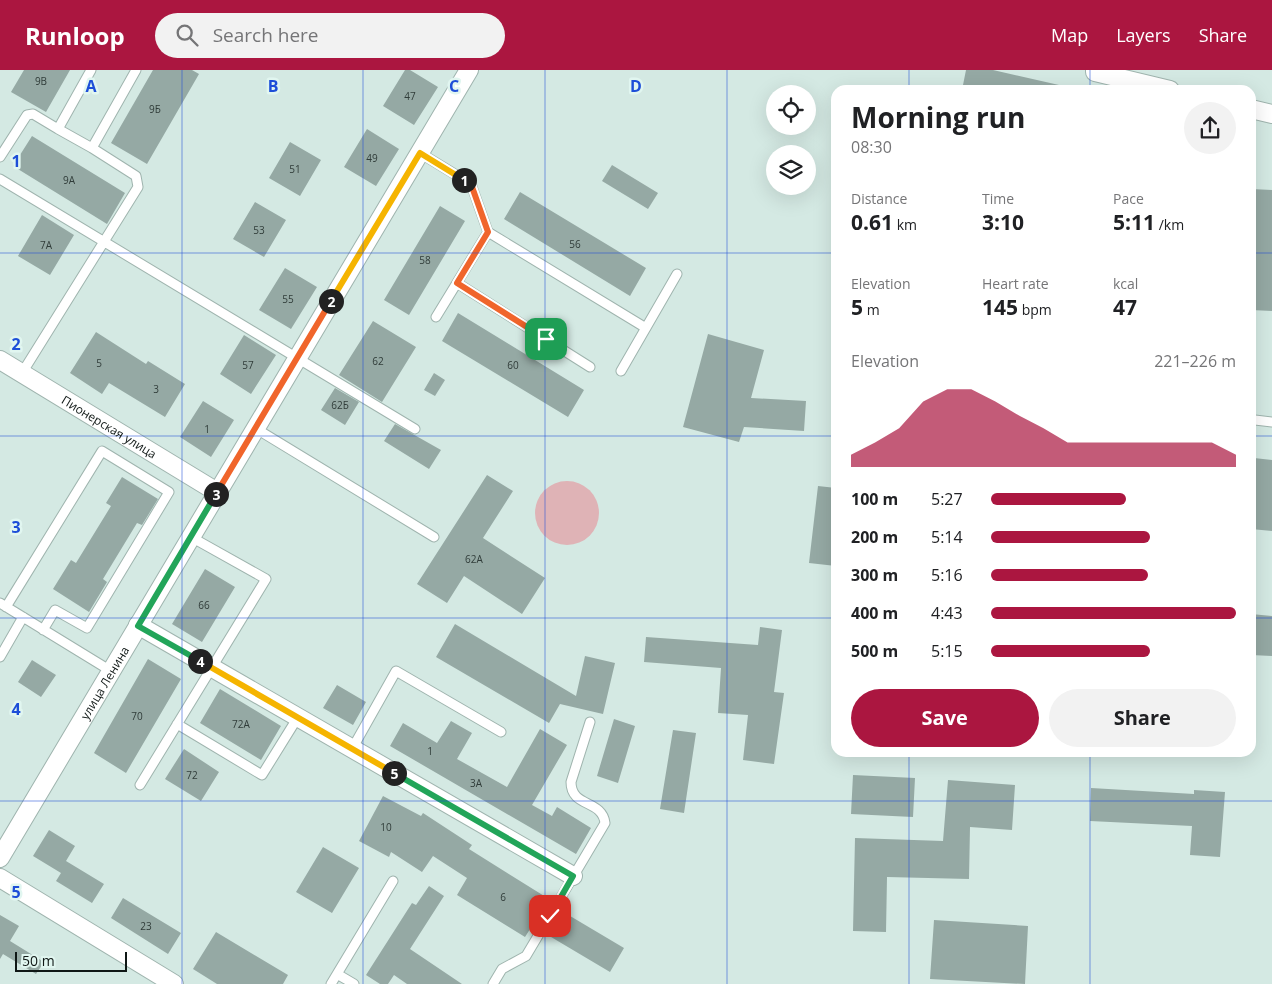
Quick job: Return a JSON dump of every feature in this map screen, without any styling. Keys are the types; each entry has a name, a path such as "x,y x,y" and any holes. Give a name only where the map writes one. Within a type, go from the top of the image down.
{"street":[{"name":"улица Ленина","path":"0,858 469,70"},
{"path":"1095,70 1095,72 1149,85"},
{"path":"1256,110 1272,114"},
{"name":"Пионерская улица","path":"0,360 217,492"},
{"path":"138,626 573,876"},
{"path":"0,878 174,984"}],"lane":[{"path":"58,129 91,70"},
{"path":"92,148 136,70"},
{"path":"0,157 27,115 33,114 136,176 138,187 22,373"},
{"path":"420,153 471,184 488,232 646,328"},
{"path":"0,179 415,429"},
{"path":"436,317 488,232"},
{"path":"621,371 677,274"},
{"path":"457,283 590,367"},
{"path":"1256,420 1272,422"},
{"path":"255,428 434,537"},
{"path":"43,630 55,610 87,628 169,492 102,450 3,605 43,630 111,671"},
{"path":"140,785 266,579 191,537"},
{"path":"0,657 23,617"},
{"path":"352,748 396,671 501,732"},
{"path":"177,724 262,775 298,717"},
{"path":"493,984 502,969 526,956 605,823 604,815 598,809 575,797 571,791 571,782 590,722"},
{"path":"331,984 393,880"},
{"path":"337,974 354,984"}],"shaded area":[{"path":"567,481 585,487 593,495 599,513 593,531 585,539 567,545 549,539 541,531 535,513 541,495 549,487"}],"building":[{"path":"24,70 70,70 46,112 11,92"},
{"path":"153,70 192,70 199,74 147,164 111,143"},
{"path":"405,70 410,70 438,87 414,125 383,106"},
{"path":"966,70 993,70 1059,85 963,85"},
{"path":"367,129 399,149 376,186 344,167"},
{"path":"32,136 125,193 107,224 13,166"},
{"path":"290,142 321,160 300,196 269,178"},
{"path":"612,165 658,193 648,209 602,181"},
{"path":"1256,189 1272,190 1272,311 1256,310"},
{"path":"520,192 646,268 630,296 504,219"},
{"path":"255,202 286,220 264,257 233,239"},
{"path":"440,206 465,221 409,315 384,300"},
{"path":"42,215 74,235 50,275 18,256"},
{"path":"285,268 317,287 291,329 259,310"},
{"path":"458,313 584,390 568,417 442,341"},
{"path":"373,321 416,347 382,402 339,375"},
{"path":"96,332 146,364 148,361 185,384 165,417 109,383 102,394 70,373"},
{"path":"708,334 764,350 751,398 806,401 804,431 744,427 739,442 683,427"},
{"path":"244,335 276,355 251,394 220,374"},
{"path":"434,373 445,380 435,396 424,390"},
{"path":"335,388 359,402 345,425 321,410"},
{"path":"203,401 234,420 211,457 180,437"},
{"path":"395,424 441,450 429,469 384,441"},
{"path":"1256,458 1272,460 1272,531 1256,529"},
{"path":"487,475 513,491 483,538 545,578 522,614 464,576 447,603 417,584"},
{"path":"122,477 158,499 142,525 137,523 103,579 107,582 89,612 53,589 71,560 76,563 111,506 106,503"},
{"path":"818,486 831,487 831,565 809,563"},
{"path":"205,569 235,587 202,642 172,624"},
{"path":"1256,614 1272,616 1272,656 1256,655"},
{"path":"455,624 576,696 585,656 615,663 603,714 560,704 549,723 436,657"},
{"path":"760,627 782,630 774,692 784,693 774,764 743,760 748,715 718,713 721,668 644,662 646,637 758,645"},
{"path":"148,659 181,679 126,773 94,753"},
{"path":"32,660 56,675 41,697 18,682"},
{"path":"337,685 366,702 353,725 323,708"},
{"path":"220,689 281,726 261,760 200,723"},
{"path":"614,719 635,726 618,783 597,776"},
{"path":"451,721 472,733 457,759 507,787 540,729 567,745 532,805 552,816 557,807 591,828 576,854 390,746 403,723 437,743"},
{"path":"673,730 696,733 684,813 660,809"},
{"path":"184,749 219,772 201,801 165,779"},
{"path":"853,775 915,778 913,817 851,814"},
{"path":"948,780 1015,785 1012,830 970,827 969,879 887,877 886,932 853,931 855,838 943,841"},
{"path":"1091,788 1194,794 1194,790 1225,792 1220,857 1190,855 1192,826 1090,821"},
{"path":"383,796 421,816 423,813 472,845 469,849 549,899 546,902 550,904 536,928 532,926 525,937 457,895 467,878 433,856 422,872 391,852 389,857 359,841"},
{"path":"49,830 75,846 66,861 104,884 92,903 56,881 61,873 33,856"},
{"path":"323,847 359,868 332,913 296,892"},
{"path":"429,886 444,896 410,949 462,984 407,984 394,975 388,984 380,984 366,975 412,903 416,905"},
{"path":"123,898 181,933 168,954 111,918"},
{"path":"560,910 624,948 610,972 546,934"},
{"path":"0,915 19,926 10,941 44,962 36,974 3,954 0,959"},
{"path":"934,920 1028,926 1025,984 930,979"},
{"path":"216,932 288,975 283,984 217,984 193,969"}],"route":[{"path":"546,339 457,283 488,232 471,184 420,153 138,626 573,876 550,916"}]}
